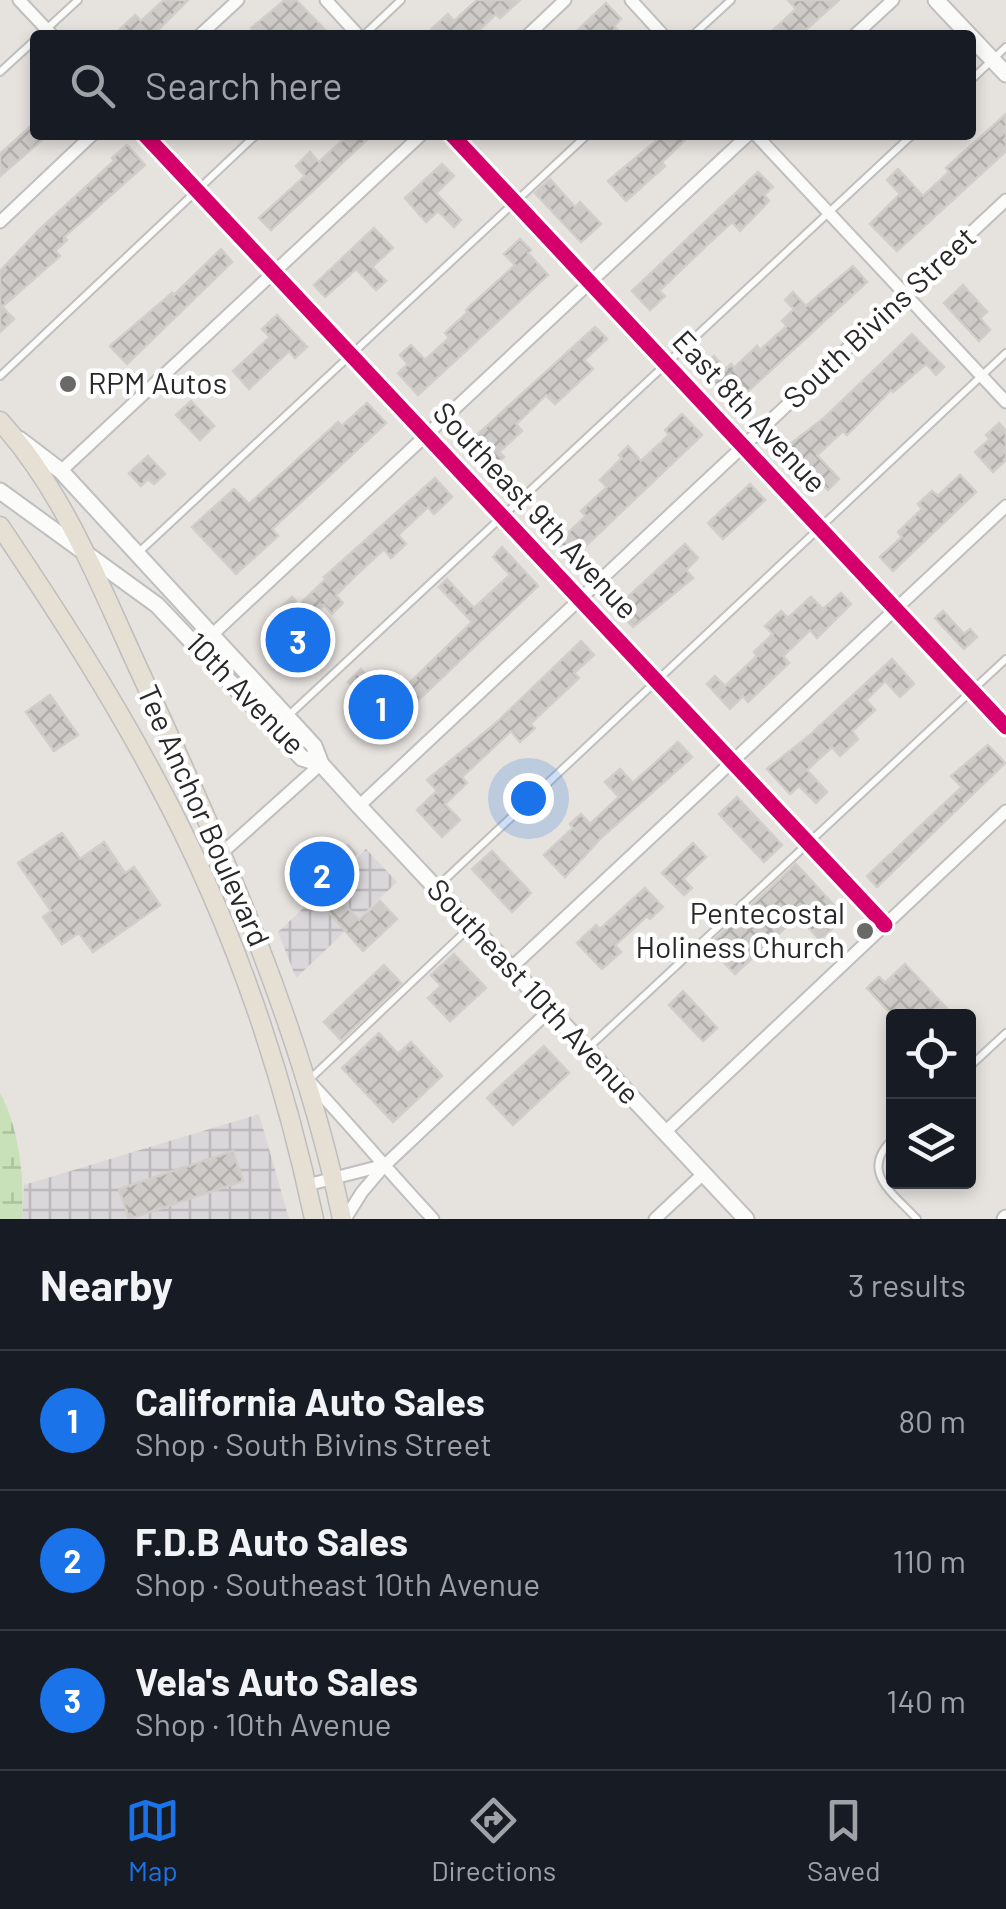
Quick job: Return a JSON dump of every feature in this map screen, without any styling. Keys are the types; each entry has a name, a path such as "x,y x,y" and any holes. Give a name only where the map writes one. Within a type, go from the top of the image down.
{"main road":[{"path":"936,0 964,30"},
{"path":"976,42 1006,74"},
{"name":"10th Avenue","path":"6,428 61,471 138,553 302,758 321,764"},
{"name":"Tee Anchor Boulevard","path":"6,428 54,495 223,852 308,1080 343,1219"},
{"name":"10th Avenue","path":"0,491 205,641 288,717 314,746 321,764"},
{"name":"Tee Anchor Boulevard","path":"0,526 118,712 157,780 197,864 262,1030 314,1219"},
{"name":"Southeast 10th Avenue","path":"321,764 746,1219"}],"street":[{"path":"19,0 40,30"},
{"path":"205,30 238,0"},
{"path":"326,0 356,30"},
{"path":"533,30 565,0"},
{"path":"631,0 659,30"},
{"path":"860,30 893,0"},
{"path":"0,222 87,140"},
{"name":"Southeast 9th Avenue","path":"150,140 884,925"},
{"path":"61,471 416,140"},
{"name":"East 8th Avenue","path":"457,140 1006,727"},
{"path":"205,641 743,140"},
{"path":"761,140 1006,402"},
{"name":"South Bivins Street","path":"359,806 1006,200"},
{"path":"510,968 1006,506"},
{"path":"197,864 223,852 321,764"},
{"path":"664,1132 1006,812"},
{"path":"343,1219 385,1165 550,1010"},
{"path":"308,1080 433,1219"},
{"path":"307,1184 385,1165"},
{"path":"655,1219 703,1174"}],"lane":[{"path":"48,30 78,0"},
{"path":"367,30 401,0"},
{"path":"699,30 731,0"},
{"path":"0,72 30,46"},
{"path":"976,75 1006,47"},
{"path":"0,376 251,140"},
{"path":"138,553 582,140"},
{"path":"288,717 907,140"},
{"path":"436,888 1006,352"},
{"path":"586,1050 1006,659"},
{"path":"308,1080 471,926"},
{"path":"976,1061 1006,1033"},
{"path":"886,1146 878,1154 876,1167 886,1185"},
{"path":"890,1189 917,1219"}],"shaded area":[{"path":"366,849 397,882 296,978 278,932"},
{"path":"259,1114 289,1219 22,1219 24,1185"}],"green space":[{"path":"0,1093 19,1154 22,1219 0,1219"}],"building":[{"path":"164,0 188,0 158,30 119,30 135,15 141,21"},
{"path":"285,0 296,0 325,30 253,30"},
{"path":"477,0 520,0 479,30 430,30 448,14 454,21"},
{"path":"788,0 839,0 806,30 773,30 796,9"},
{"path":"606,3 621,19 614,26 618,30 578,30"},
{"path":"1006,114 1006,151 897,251 870,224 900,194 887,180 898,169 923,196 949,172 946,168"},
{"path":"30,127 30,140 42,140 0,176 0,154"},
{"path":"343,140 367,140 271,230 259,218 305,176 296,166 310,152 319,162"},
{"path":"657,140 685,140 662,162 665,166 626,201 608,181"},
{"path":"127,145 145,165 64,237 67,240 55,251 60,256 2,307 14,319 0,332 0,271"},
{"path":"442,164 454,176 436,193 461,220 454,227 438,211 426,222 405,198"},
{"path":"758,172 773,187 764,195 769,201 740,231 732,222 659,291 665,296 650,310 632,291"},
{"path":"550,179 575,207 580,202 601,224 581,242 535,193"},
{"path":"374,228 393,248 372,267 386,281 376,290 356,269 325,297 314,285"},
{"path":"520,239 548,275 418,395 398,373 408,364 400,355 411,345 425,360 449,338 445,333 515,265 504,254"},
{"path":"221,249 232,262 127,364 110,346 174,295"},
{"path":"853,266 867,282 734,404 701,369 714,356 726,369 731,364 734,368 787,326 782,321 794,309 785,300 793,292 806,306"},
{"path":"963,285 987,312 980,318 990,330 979,341 944,303"},
{"path":"277,315 307,347 295,358 289,351 249,389 233,371 270,337 262,329"},
{"path":"595,327 607,339 584,360 593,369 555,404 546,395 516,424 522,431 499,452 504,457 488,471 465,446"},
{"path":"912,334 944,367 936,375 926,364 891,390 847,435 843,431 817,455 839,479 828,490 813,474 806,482 779,453 824,418"},
{"path":"191,401 214,426 200,440 176,415"},
{"path":"367,403 386,423 272,529 278,536 236,574 192,527 234,489 249,504 338,422 342,426"},
{"path":"682,414 702,435 572,559 557,543 586,516 581,511 607,487 600,480 628,446 641,461 669,435 665,430"},
{"path":"999,423 1006,431 1006,460 993,472 975,452 990,439 986,435"},
{"path":"148,456 165,474 154,484 148,479 141,486 129,473"},
{"path":"960,475 976,492 893,571 880,557 902,537 898,532 922,509 918,504 932,491 938,496"},
{"path":"435,478 452,497 434,514 428,507 398,535 406,544 391,558 384,549 355,576 336,595 343,603 332,614 324,605 296,630 278,610 292,597 299,605 324,577"},
{"path":"750,484 765,500 723,539 708,523"},
{"path":"685,544 698,558 686,570 693,578 633,627 616,608"},
{"path":"502,547 538,586 408,710 396,696 472,622 439,587 447,579 474,608 510,575 493,557"},
{"path":"841,593 851,604 817,638 810,630 783,656 789,663 748,702 743,696 730,709 707,684 715,676 725,686 757,656 754,652 773,634 765,626 781,611 788,618 811,597 823,609"},
{"path":"943,611 964,634 970,629 977,637 964,649 935,618"},
{"path":"581,641 594,655 574,673 579,678 530,724 535,728 520,742 511,731 462,777 467,783 445,804 460,820 442,837 417,810 437,791 427,780 496,723"},
{"path":"892,659 914,684 900,697 885,681 866,700 875,710 852,731 858,739 840,756 832,747 807,770 827,792 816,803 799,786 790,794 767,769"},
{"path":"361,669 396,707 383,720 348,682"},
{"path":"50,695 78,735 54,751 26,712"},
{"path":"678,742 692,757 602,837 565,877 544,855 573,828 570,824 581,814 590,824 619,797 605,782 620,769 633,783"},
{"path":"988,745 1005,763 877,887 867,876 962,787 951,776"},
{"path":"737,797 782,845 764,862 719,814"},
{"path":"62,833 80,859 104,842 125,873 134,867 160,905 93,952 79,933 62,944 43,917 51,911 18,863"},
{"path":"693,843 706,857 683,879 692,888 684,895 662,873"},
{"path":"348,845 356,854 325,884 359,920 380,901 397,919 363,951 301,881"},
{"path":"492,851 531,893 512,912 472,869"},
{"path":"796,864 845,917 820,940 798,916 735,974 708,946"},
{"path":"645,888 663,907 615,945 621,952 602,969 577,943 596,925 600,929"},
{"path":"454,954 486,988 450,1021 428,998 441,986 431,975"},
{"path":"905,964 947,1009 886,1009 867,988 879,977 885,983"},
{"path":"384,965 401,983 341,1040 324,1022"},
{"path":"683,991 717,1028 703,1041 669,1005"},
{"path":"379,1033 398,1054 411,1042 442,1076 393,1122 342,1068"},
{"path":"544,1046 569,1073 513,1125 487,1098"},
{"path":"233,1151 243,1181 129,1219 119,1189"}],"cycle path":[{"path":"150,140 885,925"},
{"path":"457,140 1006,727"}],"place":[{"name":"RPM Autos","path":"68,384"},
{"name":"Vela's Auto Sales","path":"298,640"},
{"name":"California Auto Sales","path":"381,707"},
{"name":"F.D.B Auto Sales","path":"322,874"},
{"name":"Pentecostal Holiness Church","path":"865,931"}]}
